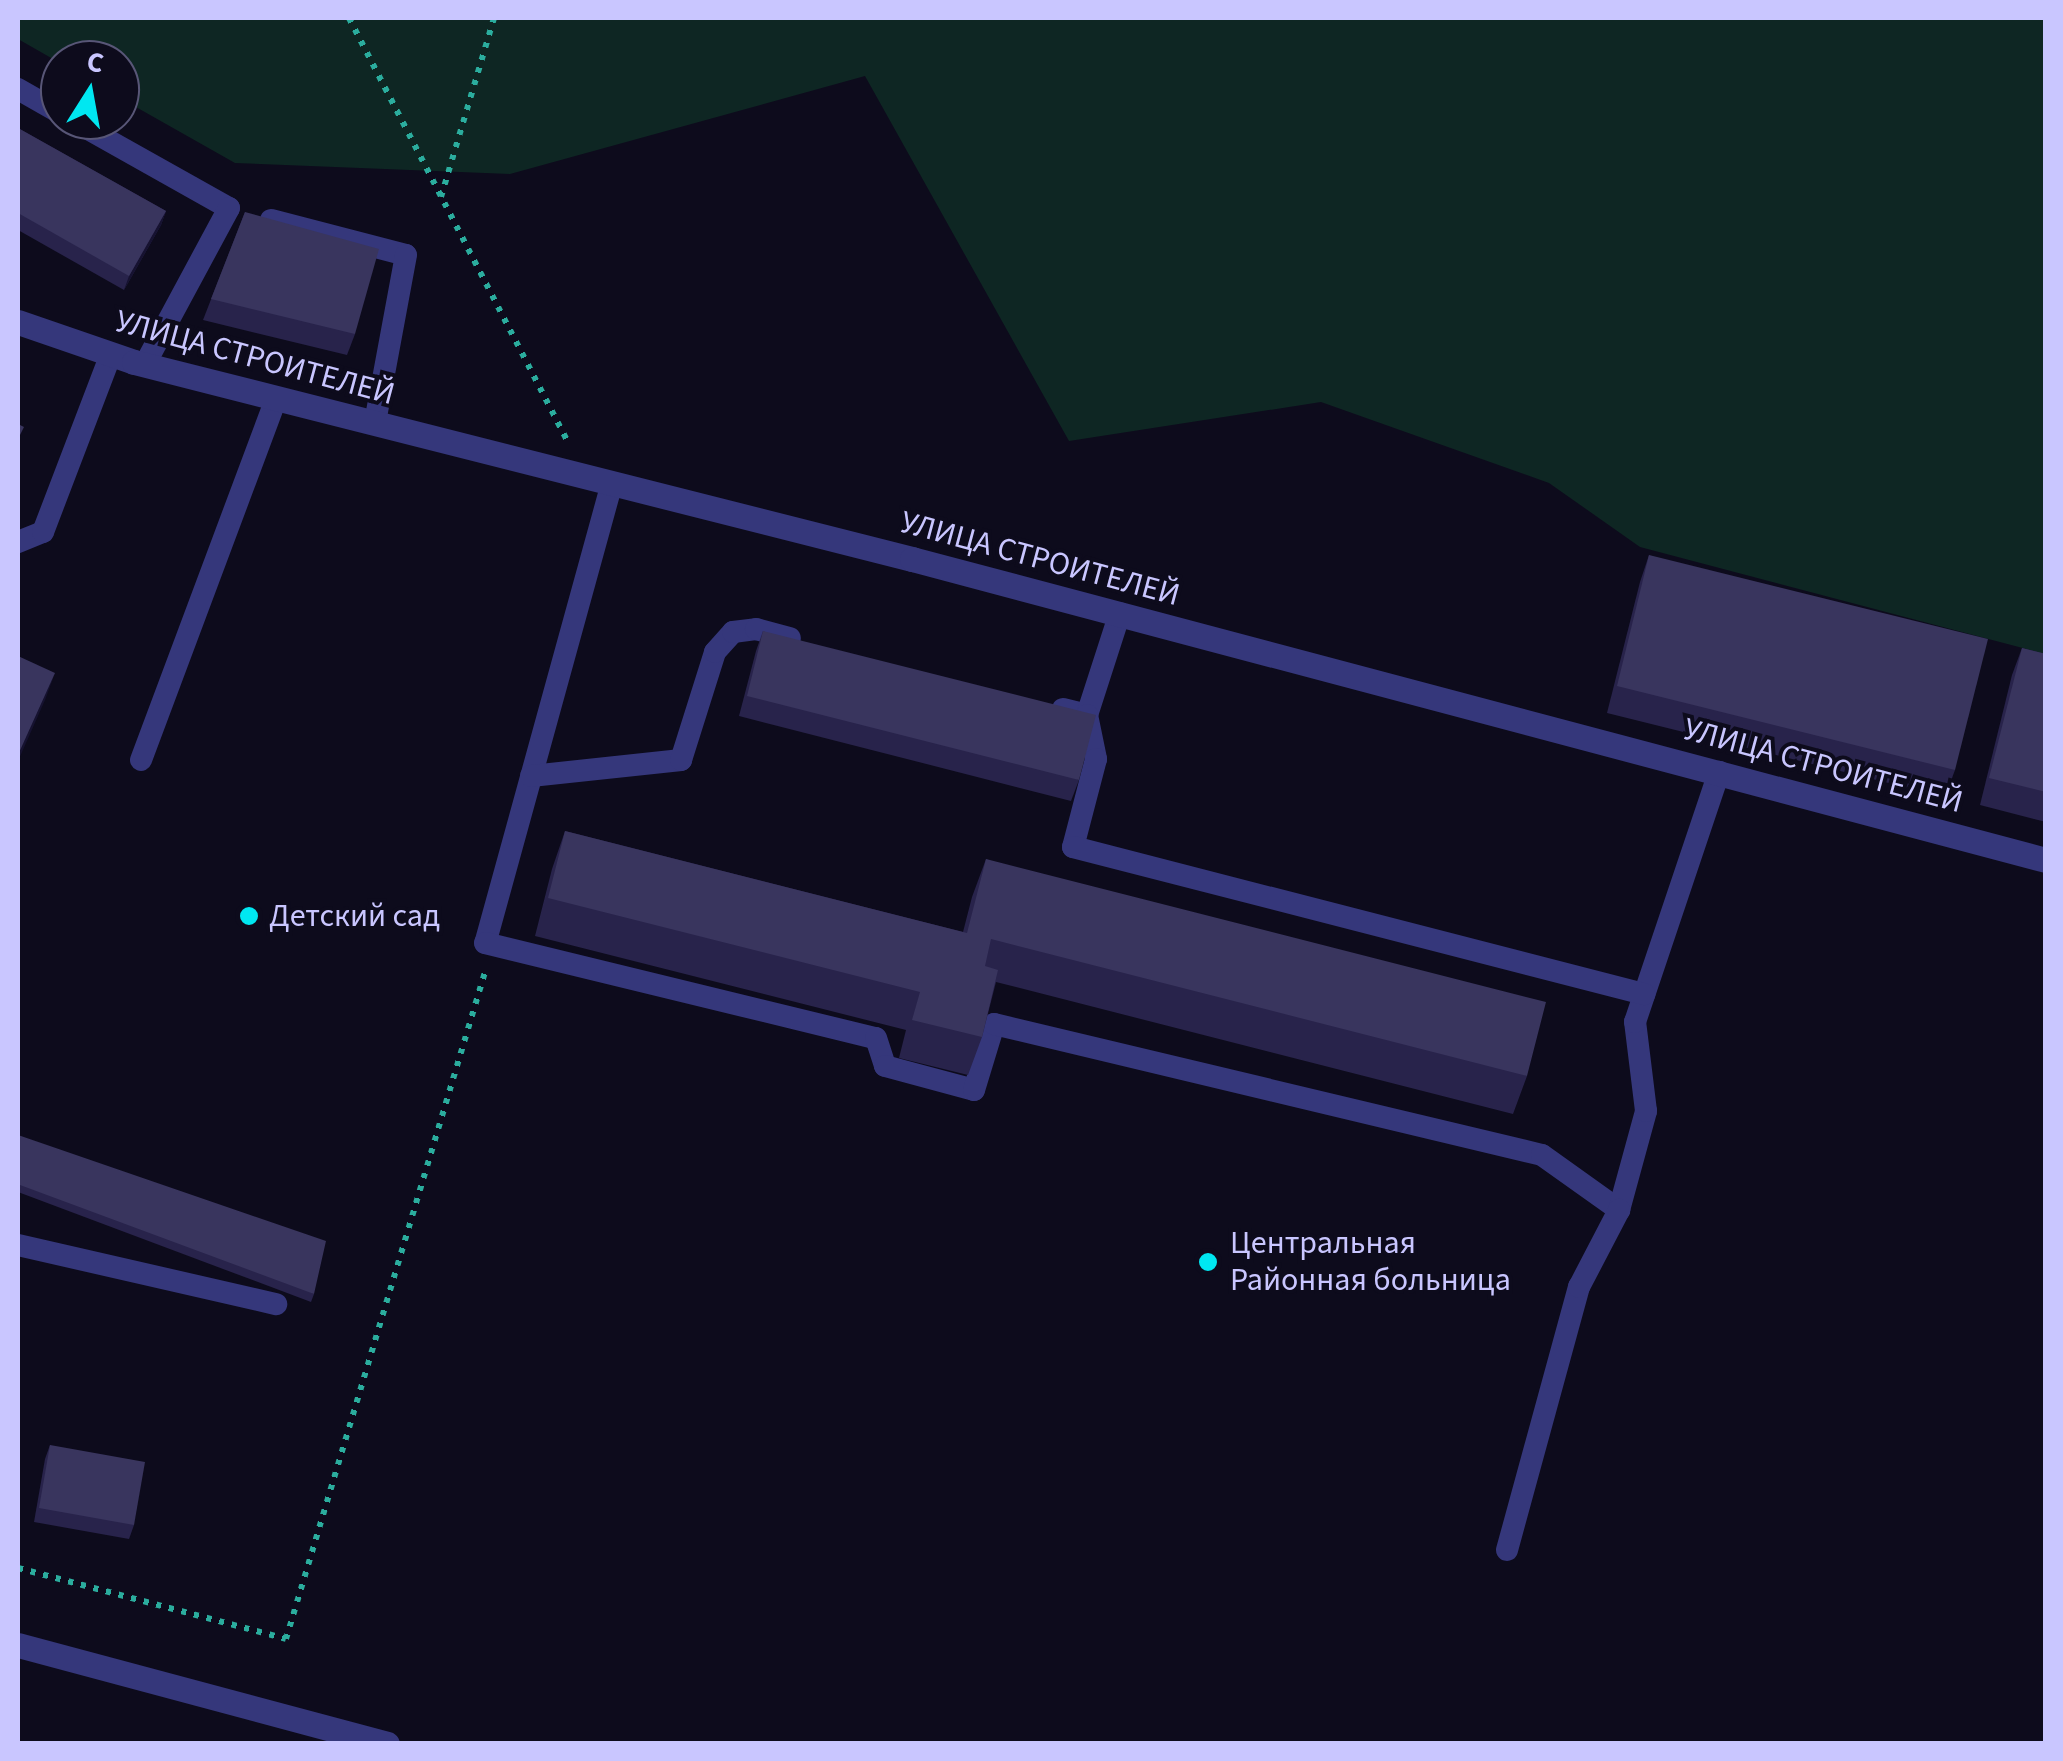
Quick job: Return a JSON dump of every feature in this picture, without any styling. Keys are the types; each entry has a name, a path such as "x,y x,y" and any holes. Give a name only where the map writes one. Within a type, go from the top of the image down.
{"street":[{"name":"УЛИЦА СТРОИТЕЛЕЙ","path":"18,322 145,364 1120,613 2046,860"},
{"path":"18,1645 387,1744"}],"lane":[{"path":"18,89 40,102"},
{"path":"108,140 229,208 406,255 375,423"},
{"path":"145,364 229,208"},
{"path":"18,542 43,532 111,354"},
{"path":"141,760 276,398"},
{"path":"612,483 485,943 876,1038 885,1066 974,1090 994,1024 1542,1155 1619,1210"},
{"path":"1120,613 1087,715 1096,759 1073,847 1644,994"},
{"path":"531,776 681,760 715,652 732,632 756,629 811,644"},
{"path":"1032,701 1087,715"},
{"path":"1507,1550 1578,1287 1619,1210 1646,1111 1635,1022 1719,772"},
{"path":"18,1246 276,1304"}],"path":[{"path":"349,18 585,476"},
{"path":"442,198 494,18"},
{"path":"18,1568 286,1638 493,945"}],"green space":[{"path":"18,18 2045,18 2045,654 1640,547 1549,483 1321,402 1069,441 865,76 510,174 235,163 140,109 140,40 40,40 40,52 18,39"}],"building":[{"path":"18,128 166,211 129,276 18,213"},
{"path":"245,212 379,249 355,334 211,299"},
{"path":"1649,555 1988,639 1955,770 1617,686"},
{"path":"763,631 1096,715 1079,780 747,696"},
{"path":"2022,648 2046,654 2046,792 1989,778"},
{"path":"18,656 55,673 18,755"},
{"path":"565,831 967,933 986,859 1546,1002 1527,1076 991,939 985,966 998,970 982,1037 912,1020 920,992 548,898"},
{"path":"18,1135 326,1241 314,1294 20,1185 18,1190"},
{"path":"50,1445 145,1462 134,1525 39,1508"}],"place":[{"name":"Детский сад","path":"249,916"},
{"name":"Центральная Районная больница","path":"1208,1262"}]}
